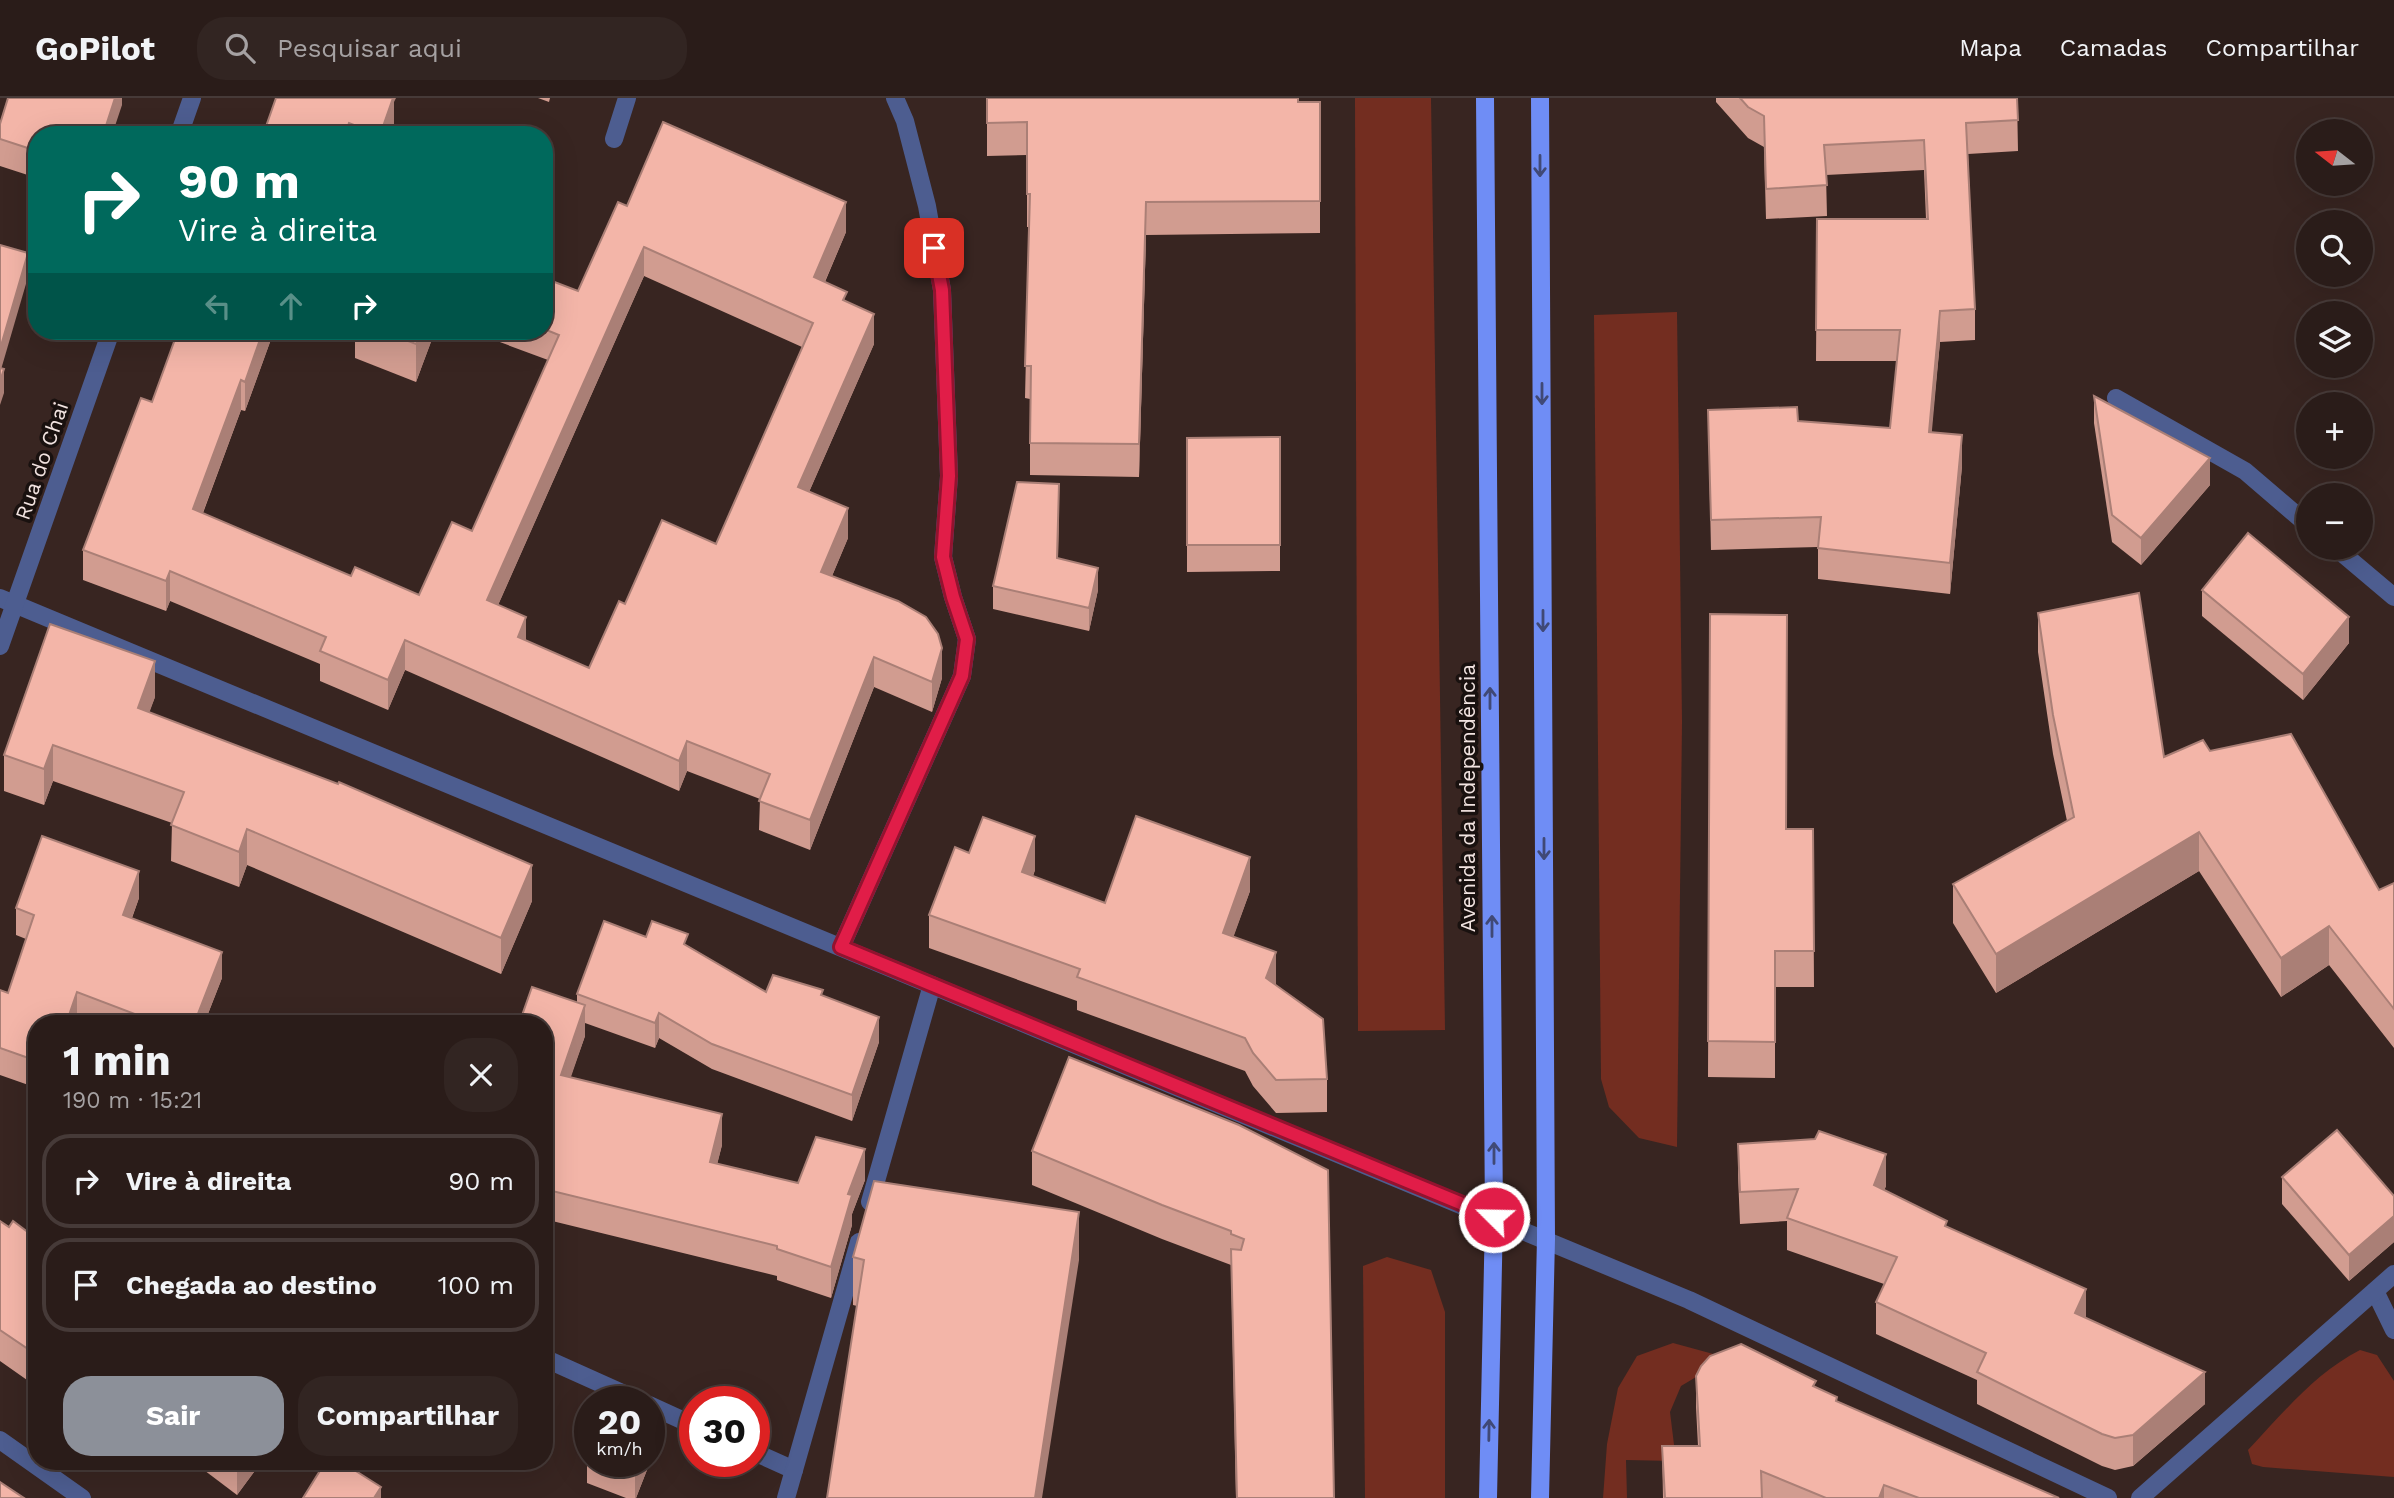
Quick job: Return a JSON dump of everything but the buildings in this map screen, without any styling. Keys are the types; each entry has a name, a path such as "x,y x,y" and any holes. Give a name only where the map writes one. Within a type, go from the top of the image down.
{"main road":[{"name":"Avenida da Independência","path":"1485,98 1494,1217 1488,1498"},
{"path":"1540,98 1546,1239 1540,1498"}],"street":[{"path":"182,126 192,98"},
{"path":"614,139 626,98"},
{"path":"841,947 962,676 967,639 943,557 949,476 942,290 927,206 905,121 895,98"},
{"name":"Rua do Chai","path":"0,646 8,601 108,340"},
{"path":"2116,398 2245,471 2296,515"},
{"path":"2350,560 2394,597"},
{"path":"8,601 1689,1300 2108,1498"},
{"path":"786,1498 932,985"},
{"path":"2140,1498 2394,1274"},
{"path":"2375,1292 2394,1330"},
{"path":"553,1362 606,1386"},
{"path":"0,1440 28,1460"},
{"path":"770,1459 794,1470"},
{"path":"42,1470 82,1498"}],"shaded area":[{"path":"1355,98 1431,98 1445,1030 1358,1031"},
{"path":"1677,312 1682,722 1677,1147 1639,1138 1609,1107 1601,1079 1594,315"},
{"path":"1387,1257 1431,1270 1445,1312 1445,1498 1365,1498 1363,1266"},
{"path":"1673,1343 1728,1358 1681,1386 1670,1412 1676,1461 1626,1460 1627,1498 1603,1498 1607,1444 1618,1388 1637,1356"},
{"path":"2360,1350 2377,1355 2394,1381 2394,1477 2252,1464 2248,1450 2287,1408 2328,1370"}],"route":[{"path":"934,248 942,290 949,476 943,557 967,639 962,676 841,947 1494,1217"}]}
